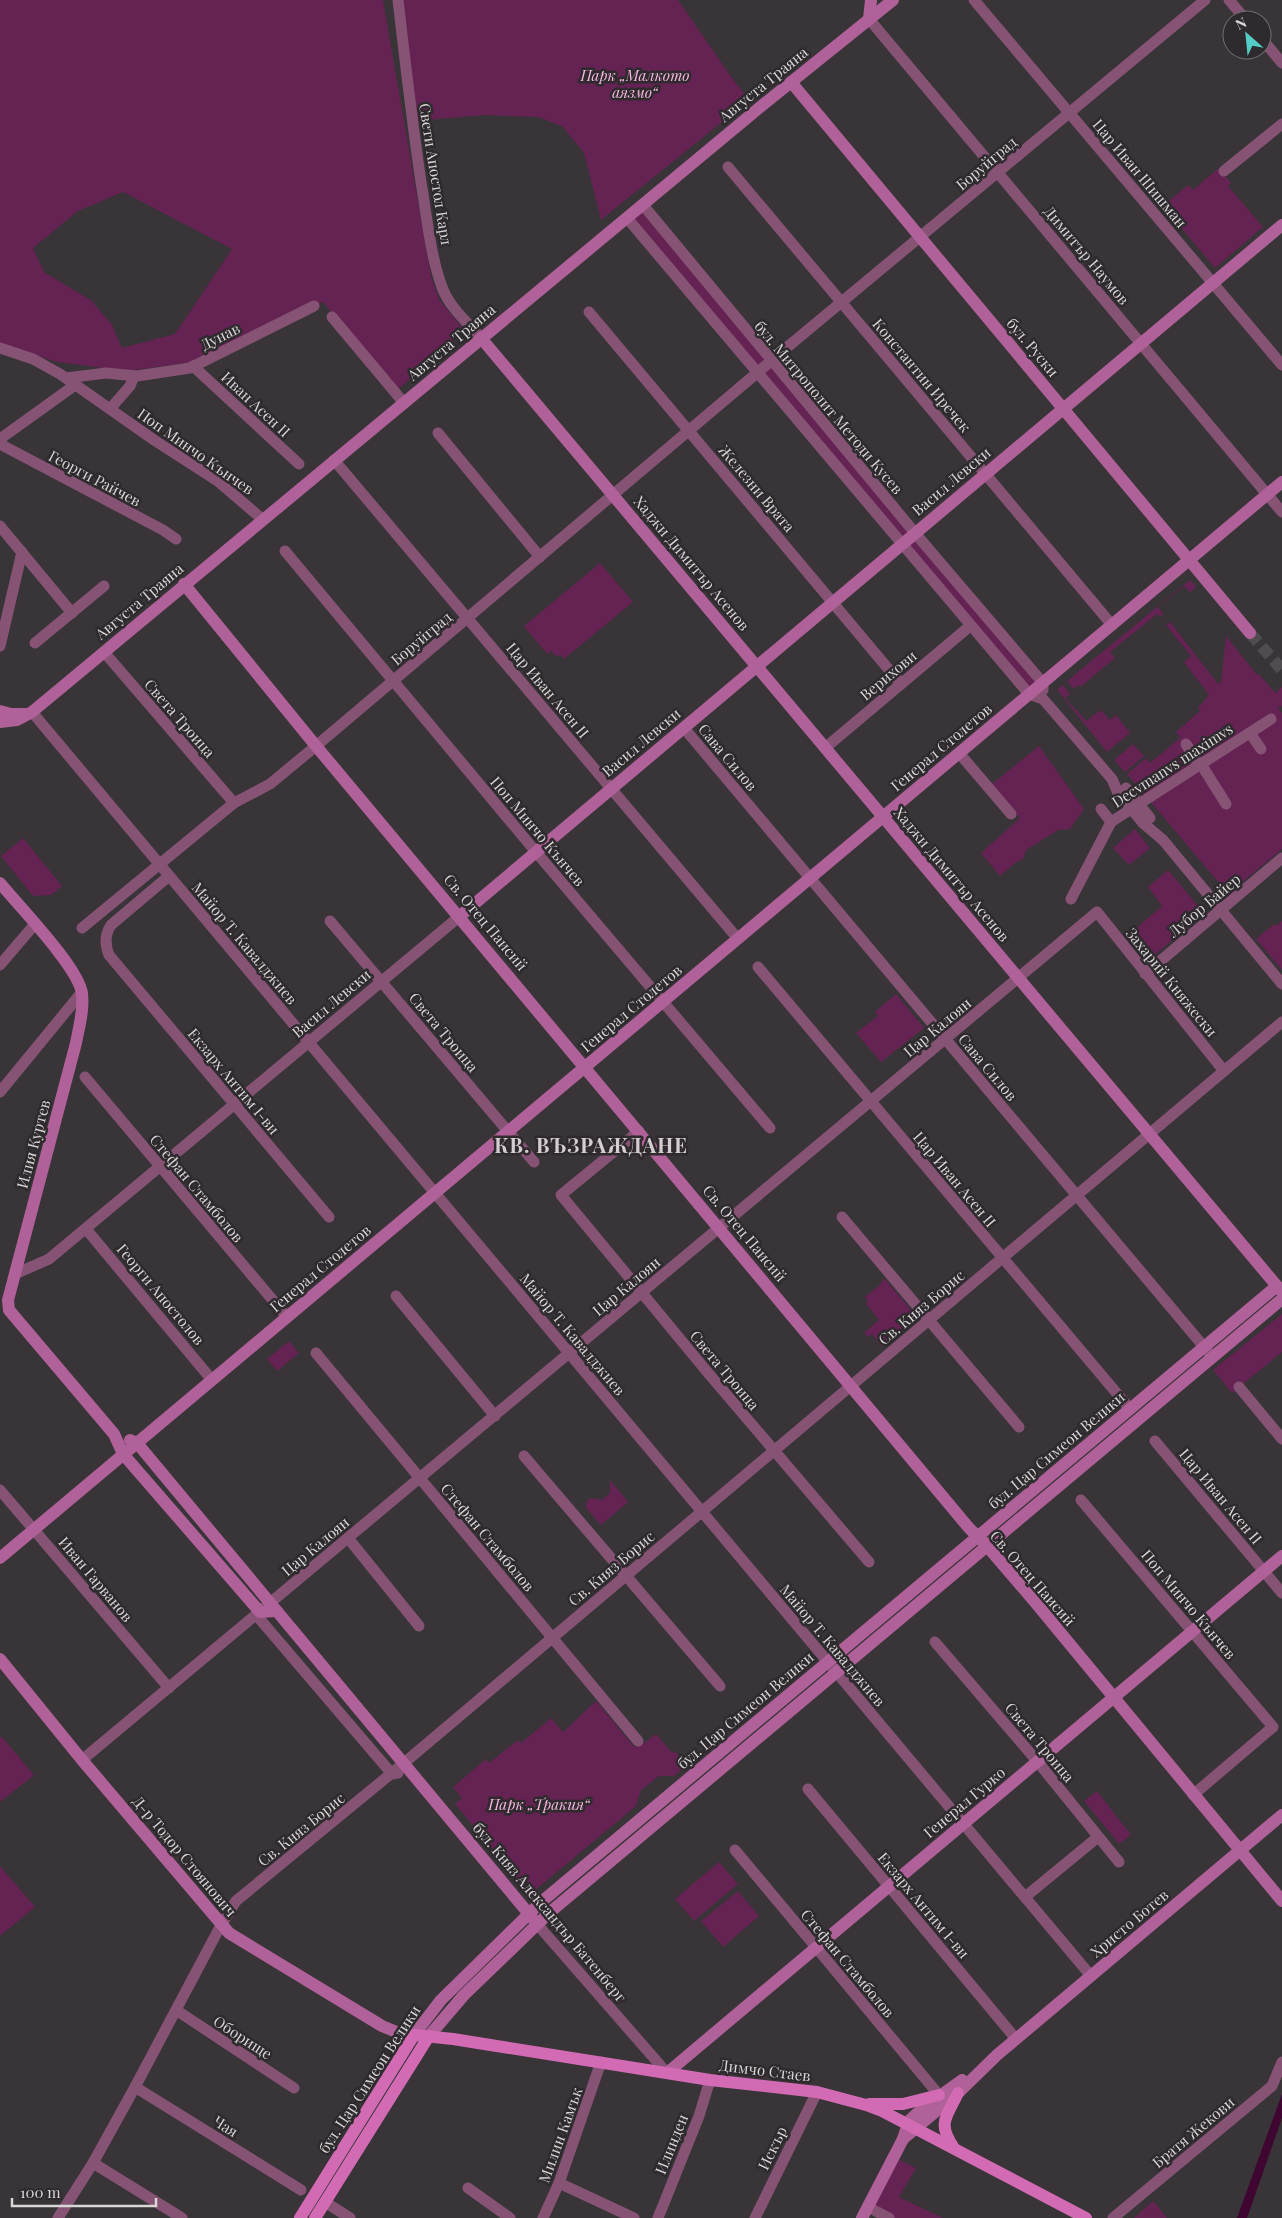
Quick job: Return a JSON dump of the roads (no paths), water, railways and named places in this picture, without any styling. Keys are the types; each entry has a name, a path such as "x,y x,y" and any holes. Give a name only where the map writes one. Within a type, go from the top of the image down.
{"main road":[{"name":"Димчо Стаев","path":"414,2035 710,2080 817,2092 862,2104 911,2127 1086,2218"},
{"name":"бул. Цар Симеон Велики","path":"300,2218 414,2035"},
{"name":"бул. Цар Симеон Велики","path":"315,2218 429,2036"},
{"path":"956,2150 946,2137 944,2126 958,2093"},
{"path":"862,2104 903,2104 939,2095"}],"street":[{"name":"Свети Апостол Карл","path":"398,0 416,149 436,266 442,287 448,298 481,338"},
{"path":"869,19 871,0"},
{"name":"Августа Траяна","path":"0,722 17,720 32,712 262,519 893,0"},
{"name":"Цар Иван Шишман","path":"974,0 1214,282 1282,366"},
{"name":"Боруйград","path":"785,349 1205,0"},
{"path":"1229,0 1238,10"},
{"name":"Димитър Наумов","path":"869,19 1282,512"},
{"path":"1272,51 1282,63"},
{"name":"бул. Руски","path":"791,82 1250,633"},
{"path":"1224,171 1282,124"},
{"name":"Константин Иречек","path":"728,167 1112,625"},
{"name":"бул. Митрополит Методи Кусев","path":"643,205 771,361 1043,683"},
{"path":"627,218 970,626 1029,694 1043,699 1147,820 1282,984"},
{"name":"Васил Левски","path":"15,1274 49,1259 1282,225"},
{"name":"Дунав","path":"66,378 106,373 134,376 193,366 314,306"},
{"name":"Железни Врата","path":"589,312 901,684"},
{"path":"332,317 404,402"},
{"name":"Хаджи Димитър Асенов","path":"481,338 1281,1291"},
{"path":"0,348 33,359 66,378 110,409 130,386 134,376"},
{"name":"Боруйград","path":"82,928 234,803 270,784 771,361"},
{"name":"Иван Асен ІІ","path":"193,366 299,464"},
{"path":"0,439 75,385"},
{"name":"Поп Минчо Кънчев","path":"110,409 220,482 262,519"},
{"path":"438,433 540,557"},
{"name":"Георги Райчев","path":"0,444 163,530 176,539"},
{"name":"Цар Иван Асен II","path":"334,460 738,939"},
{"name":"Генерал Столетов","path":"0,1558 1282,482"},
{"path":"1,528 72,613"},
{"name":"Поп Минчо Кънчев","path":"285,551 536,852 770,1128"},
{"path":"0,646 22,552"},
{"name":"Св. Отец Паисий","path":"184,584 316,746 460,916 976,1537 987,1546 1098,1678 1282,1901"},
{"path":"35,643 104,586"},
{"name":"Верихови","path":"825,748 970,626"},
{"name":"Света Троица","path":"104,652 234,803"},
{"path":"1043,683 1043,699"},
{"path":"0,711 20,715 32,712"},
{"name":"Майор Т. Кавалджиев","path":"32,712 1091,1976"},
{"name":"Decvmanvs maximvs","path":"1071,899 1111,822 1271,718"},
{"name":"Сава Силов","path":"684,728 1208,1352"},
{"path":"1250,733 1261,749"},
{"path":"1186,744 1226,804"},
{"path":"959,754 1011,814"},
{"path":"1102,809 1111,822"},
{"name":"Лубор Байер","path":"1145,974 1282,858"},
{"name":"Екзарх Антим I-ви","path":"169,876 108,929 106,949 117,965 329,1217"},
{"path":"0,883 71,967 82,992 0,1092"},
{"name":"Цар Калоян","path":"82,1760 269,1609 348,1538 419,1478 1097,912"},
{"name":"Захарий Княжески","path":"1097,912 1224,1071"},
{"name":"Света Троица","path":"330,921 534,1162"},
{"path":"0,965 35,924"},
{"name":"Цар Иван Асен II","path":"758,967 1130,1409"},
{"name":"Илия Куртев","path":"4,1306 15,1274 74,1050 80,1021 82,992"},
{"name":"Св. Княз Борис","path":"408,1767 552,1638 1282,1022"},
{"name":"Стефан Стамболов","path":"85,1077 287,1317"},
{"name":"Света Троица","path":"639,1131 561,1195 869,1562"},
{"path":"842,1217 1019,1427"},
{"name":"Георги Апостолов","path":"86,1228 212,1380"},
{"name":"бул. Цар Симеон Велики","path":"429,2036 533,1919 837,1672 987,1546 1208,1352 1281,1291"},
{"path":"396,1296 495,1416"},
{"name":"бул. Княз Александър Батенберг","path":"4,1306 114,1434 123,1454 269,1609 408,1767 533,1919 666,2072"},
{"name":"бул. Цар Симеон Велики","path":"414,2035 440,2000 828,1662 1130,1409 1208,1352"},
{"name":"Стефан Стамболов","path":"316,1353 638,1741"},
{"path":"1239,1387 1282,1440"},
{"name":"бул. Княз Александър Батенберг","path":"114,1434 137,1443 269,1609"},
{"name":"Цар Иван Асен II","path":"1155,1441 1282,1593"},
{"path":"524,1456 720,1686"},
{"name":"Иван Гарванов","path":"0,1490 169,1688"},
{"name":"Поп Минчо Кънчев","path":"1081,1500 1273,1727 1193,1795"},
{"path":"348,1538 419,1626"},
{"name":"Генерал Гурко","path":"666,2072 1282,1556"},
{"name":"бул. Княз Александър Батенберг","path":"269,1609 258,1617 392,1774"},
{"name":"Света Троица","path":"935,1642 1037,1761 1119,1862"},
{"name":"Д-р Тодор Стоянович","path":"0,1659 82,1760 229,1933 382,2026 399,2033 414,2035"},
{"path":"392,1774 408,1767"},
{"name":"Св. Княз Борис","path":"58,2218 135,2087 221,1925 236,1901 392,1774"},
{"name":"Екзарх Антим I-ви","path":"808,1789 1016,2039"},
{"name":"Христо Ботев","path":"911,2127 958,2093 997,2055 1282,1815"},
{"path":"1025,1897 1098,1837"},
{"name":"Стефан Стамболов","path":"734,1850 939,2095"},
{"name":"Оборище","path":"176,2010 294,2088"},
{"name":"Христо Ботев","path":"911,2127 917,2113 939,2095 997,2055"},
{"name":"Милин Камък","path":"543,2218 559,2183 601,2062"},
{"name":"Братя Жекови","path":"1112,2218 1272,2086 1282,2062"},
{"name":"Илинден","path":"658,2218 699,2116 710,2080"},
{"name":"Чая","path":"135,2087 300,2190"},
{"name":"Искър","path":"755,2218 817,2092"},
{"path":"889,2218 865,2212 911,2127"},
{"path":"92,2163 175,2216"},
{"path":"559,2183 634,2218"},
{"path":"468,2188 510,2218"},
{"path":"325,2202 350,2218"}],"tunnel":[{"path":"1250,633 1282,670"}],"district":[{"name":"КВ. ВЪЗРАЖДАНЕ","path":"591,1144"}],"park label":[{"name":"Парк „Малкото аязмо“","path":"635,84"},
{"name":"Парк „Тракия“","path":"539,1804"}]}
